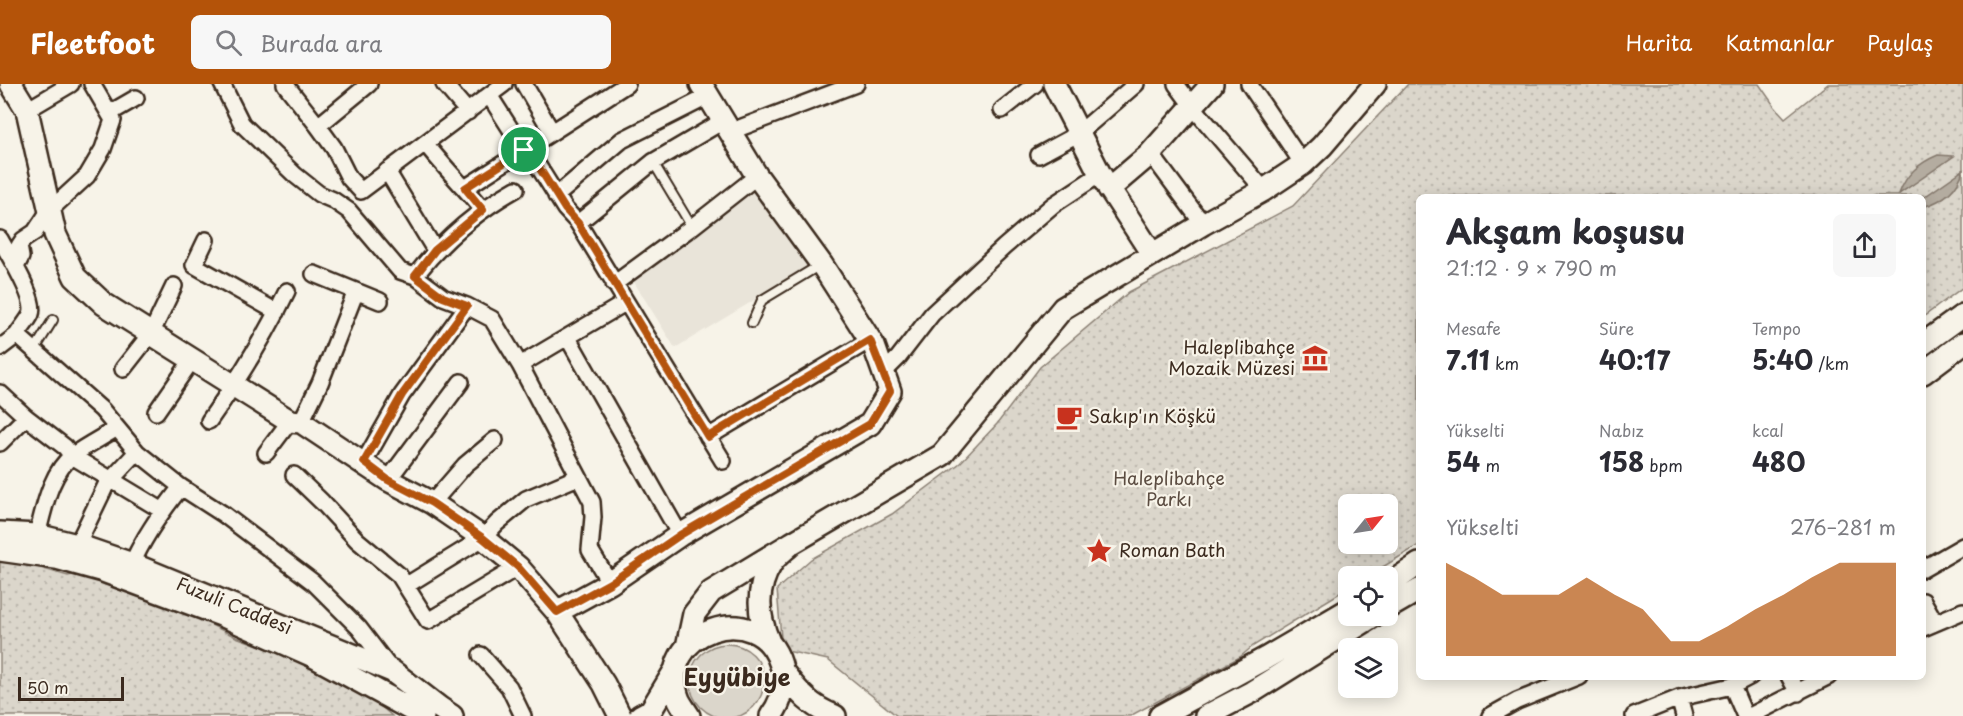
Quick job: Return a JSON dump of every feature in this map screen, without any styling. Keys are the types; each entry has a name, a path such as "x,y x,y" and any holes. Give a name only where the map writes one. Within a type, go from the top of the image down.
{"street":[{"path":"11,84 27,110 55,234 75,277 104,304 152,332 234,386 364,462 388,480 432,503 483,538 518,567 557,612 604,684 620,716"},
{"path":"27,110 71,84"},
{"path":"16,267 21,257 19,246 23,240 35,232 49,211 87,176 105,143 113,120 92,84"},
{"path":"222,84 242,124 295,175 319,194 349,211 400,271 415,276 443,297 492,319 520,365 592,502 590,550 610,583"},
{"path":"318,126 369,84"},
{"path":"444,84 468,112"},
{"path":"286,85 334,148 348,178 361,191 504,84"},
{"path":"524,84 552,132"},
{"path":"465,188 627,84"},
{"path":"578,223 653,162 726,126 856,84"},
{"path":"1002,110 1035,84"},
{"path":"1054,84 1105,182 1152,254"},
{"path":"1039,155 1078,134 1136,84"},
{"path":"1176,84 1264,190"},
{"path":"884,372 898,358 932,314 1004,247 1053,206 1105,182 1151,154 1212,84"},
{"path":"1249,84 1303,164"},
{"path":"689,716 679,700 676,682 694,614 711,592 942,455 1063,308 1264,190 1303,164 1322,146 1375,84"},
{"path":"556,196 622,140 704,90 757,176 822,265 870,340 890,391 870,424 680,535 610,583 557,612"},
{"path":"489,95 524,150 535,161 556,196 578,223 723,461"},
{"path":"110,113 136,98"},
{"path":"425,143 443,167 465,188 483,210"},
{"path":"1151,154 1203,224"},
{"path":"387,171 435,250"},
{"path":"614,284 757,176"},
{"path":"415,276 435,250 483,210 516,189"},
{"path":"0,239 16,267 32,304 32,314 17,334 0,348"},
{"path":"206,240 194,265 277,312"},
{"path":"314,274 380,301"},
{"path":"123,369 152,332 174,286"},
{"path":"209,421 234,386 287,291"},
{"path":"266,453 296,422 320,384 356,291"},
{"path":"520,365 626,303"},
{"path":"364,462 402,395 467,306"},
{"path":"1926,342 1963,315"},
{"path":"17,334 102,410 137,452 313,582 359,628 392,671"},
{"path":"568,338 680,535"},
{"path":"708,437 870,340"},
{"path":"1926,371 1963,343"},
{"path":"156,412 192,360"},
{"path":"388,480 460,382"},
{"path":"0,393 26,417 65,447 72,456 163,510"},
{"path":"0,443 26,417"},
{"path":"37,535 49,490 72,456 117,428"},
{"path":"432,503 465,465 495,440"},
{"path":"77,545 106,485 137,452"},
{"path":"294,475 357,540 399,575 428,621 518,567"},
{"path":"407,585 483,538 526,499 578,477"},
{"path":"132,564 140,544 182,487"},
{"name":"Fuzuli Caddesi","path":"0,532 37,535 77,545 132,564 392,671 452,716"},
{"path":"788,716 779,656 769,642 761,624 758,608 761,586 771,563 792,543"},
{"path":"1926,567 1963,546"},
{"name":"Fuzuli Caddesi","path":"0,550 56,558 103,571 221,615 313,656 423,716"},
{"path":"1398,578 1416,566"},
{"path":"1398,602 1416,592"},
{"path":"1929,625 1963,611"},
{"path":"1160,716 1338,616"},
{"path":"640,716 651,710 664,692 682,655 700,634 717,627 736,626 754,632 769,642"},
{"path":"1206,716 1252,692 1357,626"},
{"path":"481,655 509,687 523,716"},
{"path":"1490,716 1517,701 1569,680"},
{"path":"1634,716 1679,698 1732,686 1743,680"},
{"path":"1791,680 1798,693"},
{"path":"1750,716 1821,680"},
{"path":"771,716 778,706 784,682"},
{"path":"784,682 823,712 835,716"},
{"path":"1732,686 1745,716"},
{"path":"1679,698 1684,716"}],"lane":[{"path":"653,162 692,227"},
{"path":"752,323 762,300 822,265"},
{"path":"34,349 54,320"}],"shaded area":[{"path":"1938,155 1954,156 1899,194 1905,181 1914,170"},
{"path":"1963,170 1949,194 1926,206 1926,196"},
{"path":"753,180 811,266 675,348 629,274"}],"green space":[{"name":"Haleplibahçe Parkı","path":"1408,84 1759,84 1785,118 1828,84 1963,84 1963,287 1926,315 1926,194 1416,194 1416,547 1384,566 1338,566 1338,594 1253,646 1240,657 1130,716 897,716 828,660 782,650 777,589 811,559 892,514 960,463 997,424 1040,367 1129,292 1293,206"},
{"path":"30,560 34,566 68,576 76,574 146,593 236,637 324,669 368,695 392,716 0,716 0,561"},
{"path":"720,645 734,645 747,650 758,661 763,674 763,688 758,701 747,712 734,717 720,717 707,712 696,701 691,688 691,674 696,661 707,650"}],"place":[{"name":"Haleplibahçe Mozaik Müzesi","path":"1315,358"},
{"name":"Sakıp'ın Köşkü","path":"1069,417"},
{"name":"Roman Bath","path":"1099,551"}],"district":[{"name":"Eyyübiye","path":"737,678"}],"route":[{"path":"524,150 535,161 565,209 578,223 708,437 870,340 890,391 870,424 680,535 610,583 557,612 518,567 483,538 432,503 388,480 364,462 402,395 467,306 443,297 415,276 435,250 483,210 465,188 524,150"}]}
